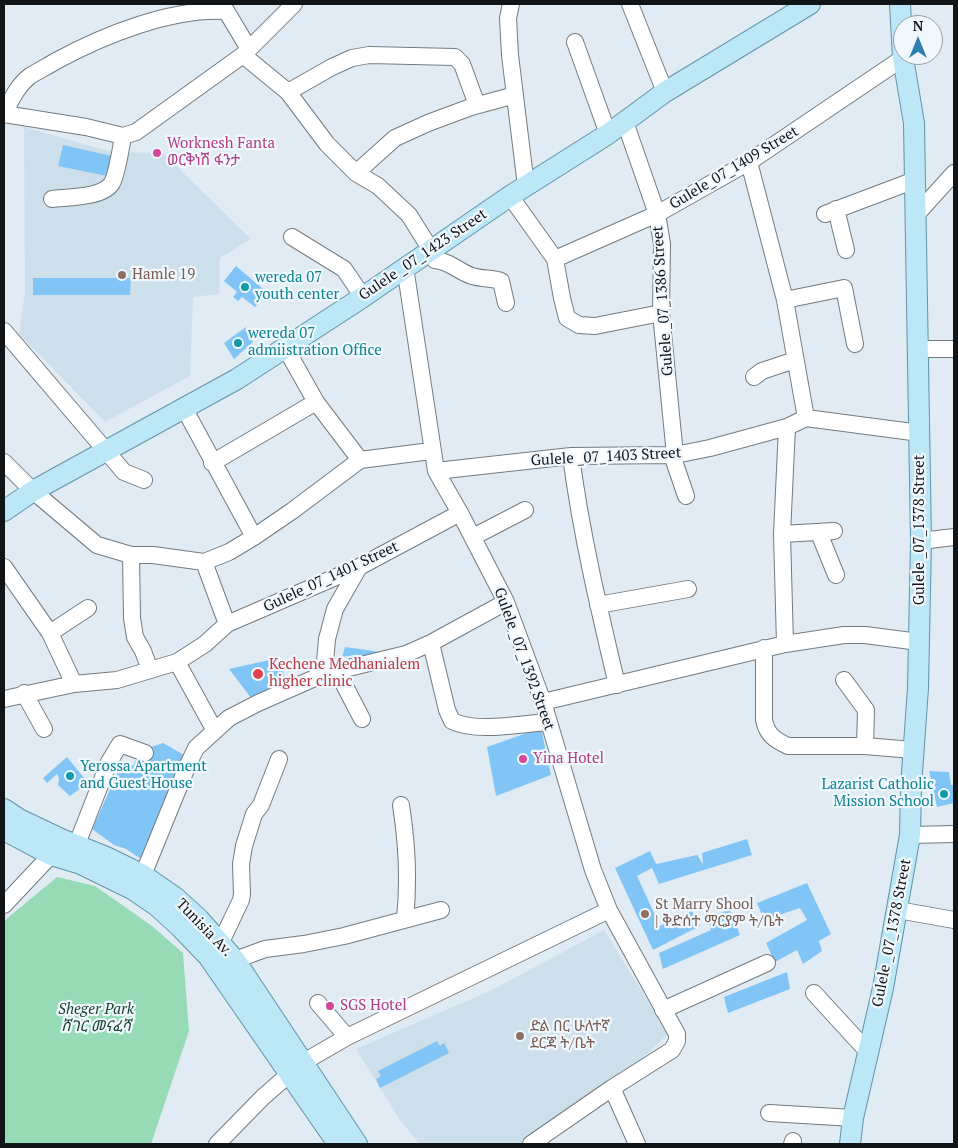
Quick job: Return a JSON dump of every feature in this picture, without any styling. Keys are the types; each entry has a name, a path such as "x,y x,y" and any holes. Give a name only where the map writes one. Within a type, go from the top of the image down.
{"main road":[{"name":"Gulele _07_1423 Street","path":"4,511 33,491 237,379 518,191 608,134 665,92 810,4"},
{"name":"Gulele _07_1378 Street","path":"850,1144 853,1118 883,988 910,834 919,642 921,541 914,123 904,65"},
{"name":"Tunisia Av.","path":"4,809 63,846 96,871 138,882"},
{"name":"Tunisia Av.","path":"4,830 63,846 176,898 199,919 221,957 296,1068 357,1144"},
{"name":"Tunisia Av.","path":"296,1068 338,1144"}],"street":[{"path":"294,4 246,52 136,132 123,136 86,127 4,114 18,88 30,76 82,47 159,18 224,8 246,52 288,92 327,144 356,172 378,186 409,215 432,250 435,260 447,262 474,277 492,278 501,281 506,303"},
{"path":"511,4 508,18 515,95 518,191 555,259 567,318 579,325 595,326 660,313"},
{"path":"630,4 665,92"},
{"path":"575,42 608,134"},
{"path":"288,92 352,58 369,55 455,57 462,64 477,105"},
{"name":"Gulele_07_1409 Street","path":"555,259 657,214 749,162 893,65"},
{"path":"356,172 395,138 428,123 477,105 515,95"},
{"name":"Gulele _07_1386 Street","path":"625,122 657,214 662,244 660,313 674,455 686,496"},
{"path":"52,199 98,194 107,189 112,182 123,136"},
{"path":"749,162 785,300 806,418 920,434"},
{"path":"916,215 954,173"},
{"path":"846,250 830,212 915,180"},
{"path":"292,237 344,269 362,297"},
{"name":"Gulele _07_1392 Street","path":"405,267 436,472 460,512 506,602 543,702 593,870 609,910 677,1034 677,1041 672,1050 612,1088"},
{"path":"785,300 844,288 855,344"},
{"path":"4,331 124,472 144,480"},
{"path":"285,347 316,402 360,460"},
{"path":"918,349 954,349"},
{"path":"754,376 762,371 795,360"},
{"path":"212,463 316,402"},
{"path":"184,408 212,463 254,537"},
{"name":"Gulele _07_1403 Street","path":"436,472 571,456 674,455 710,448 787,427 806,418"},
{"path":"785,644 782,534 787,427"},
{"path":"4,462 33,491 97,545 131,555 153,555 204,562 228,552 254,537 360,460 432,451"},
{"path":"571,456 598,605 617,685"},
{"path":"473,537 525,510"},
{"name":"Gulele_07_1401 Street","path":"4,699 24,693 74,684 117,680 177,662 206,644 227,624 359,567 460,512"},
{"path":"782,534 826,532 836,574"},
{"path":"921,541 954,536"},
{"path":"131,555 132,618 135,637 150,670"},
{"path":"204,562 227,624"},
{"path":"4,567 50,633 74,684"},
{"path":"359,567 335,609 327,639 331,672 362,719"},
{"path":"598,605 688,589"},
{"path":"138,882 196,748 229,718 258,703 331,672 406,654 431,643 506,602"},
{"path":"50,633 88,608"},
{"path":"543,702 785,644 844,635 865,635 919,642"},
{"path":"431,643 447,710 452,721 458,724 484,727 548,722"},
{"path":"764,648 764,720 767,731 777,740 788,746 866,746 914,750"},
{"path":"177,662 216,731"},
{"path":"844,680 866,710 866,746"},
{"path":"24,693 44,729"},
{"path":"4,905 63,846 120,744 145,753"},
{"path":"279,759 261,805 254,814 244,846 241,864 242,894 221,957 344,936 441,910"},
{"path":"401,805 407,855 406,919"},
{"path":"910,834 954,834"},
{"path":"217,1144 296,1068 347,1037 609,910"},
{"path":"898,910 954,920"},
{"path":"663,1010 767,963"},
{"path":"814,993 868,1052"},
{"path":"318,1003 347,1037"},
{"path":"531,1144 612,1088 637,1144"},
{"path":"769,1113 853,1118"}],"shaded area":[{"name":"Hamle 19","path":"24,127 112,152 163,153 251,239 220,258 219,294 193,297 190,376 105,422 19,334 25,291"},
{"path":"604,930 668,1034 625,1075 523,1144 419,1144 400,1120 356,1049 492,990"}],"green space":[{"name":"Sheger Park ሸገር መናፈሻ","path":"57,877 95,886 152,926 183,953 189,1031 151,1144 4,1144 4,921"}],"building":[{"path":"63,145 112,156 107,176 58,166"},
{"name":"wereda 07 youth center","path":"236,266 268,293 255,307 242,297 238,301 233,297 237,292 224,281"},
{"path":"33,278 131,278 130,295 33,295"},
{"name":"wereda 07 admiistration Office","path":"246,327 253,342 234,359 224,343"},
{"path":"345,647 381,652 351,661 354,655 342,657"},
{"name":"Kechene Medhanialem higher clinic","path":"278,658 287,684 251,698 229,669"},
{"name":"Yina Hotel","path":"541,728 551,775 496,796 487,747"},
{"path":"163,743 184,755 166,795 170,797 144,861 126,849 114,845 92,829 123,761 133,766 137,758 146,764 151,747"},
{"name":"Yerossa Apartment and Guest House","path":"67,757 88,783 70,796 58,785 59,778 57,774 47,783 43,778"},
{"name":"Lazarist Catholic Mission School","path":"929,771 949,772 951,785 954,785 954,803 937,807"},
{"path":"747,839 752,855 659,884 652,868 637,876 660,926 692,911 700,926 653,950 615,868 650,851 656,864 697,855 703,864 702,853"},
{"path":"807,883 831,934 819,941 822,951 803,964 797,950 775,962 766,943 807,920 800,908 764,920 757,903"},
{"path":"730,909 740,935 663,969 659,953 711,930 708,918"},
{"path":"787,972 790,989 728,1013 724,997"},
{"path":"437,1041 440,1046 444,1043 449,1053 380,1088 376,1079 381,1076 378,1071"}],"place":[{"name":"Worknesh Fanta ወርቅነሽ ፋንታ","path":"157,153"},
{"name":"Hamle 19","path":"122,275"},
{"name":"wereda 07 youth center","path":"245,287"},
{"name":"wereda 07 admiistration Office","path":"238,343"},
{"name":"Kechene Medhanialem higher clinic","path":"258,674"},
{"name":"Yina Hotel","path":"523,759"},
{"name":"Yerossa Apartment and Guest House","path":"70,776"},
{"name":"Lazarist Catholic Mission School","path":"944,794"},
{"name":"St Marry Shool | ቅድሰተ ማርያም ት/ቤት","path":"645,914"},
{"name":"SGS Hotel","path":"330,1006"},
{"name":"ድል በር ሁለተኛ ደርጃ ት/ቤት","path":"520,1036"}]}
